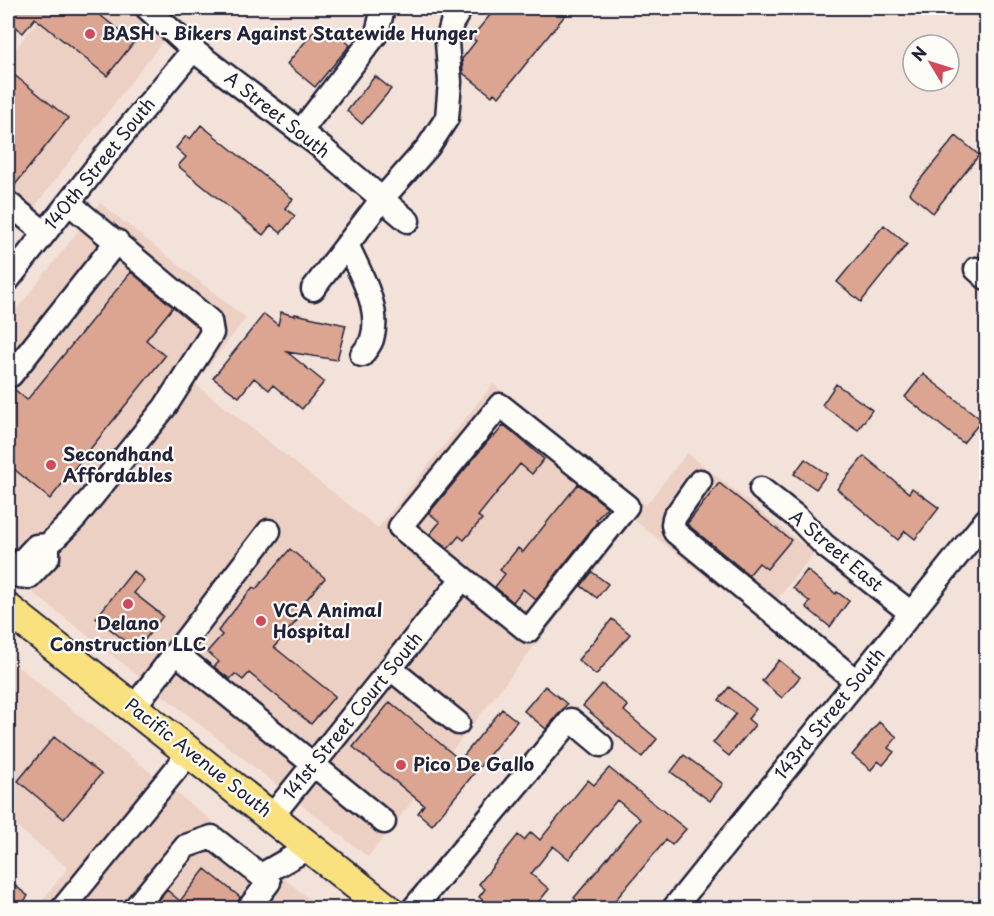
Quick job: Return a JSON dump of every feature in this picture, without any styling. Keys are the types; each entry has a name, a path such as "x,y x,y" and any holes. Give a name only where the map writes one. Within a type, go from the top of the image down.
{"main road":[{"name":"Pacific Avenue South","path":"8,609 387,909"}],"street":[{"name":"A Street South","path":"147,8 193,50 300,132 408,221"},
{"path":"300,132 377,33 383,8"},
{"path":"313,289 382,199 428,147 447,118 450,82 447,42 452,23 461,8"},
{"name":"140th Street South","path":"8,280 106,155 193,50"},
{"path":"8,203 45,233"},
{"path":"13,582 29,578 48,557 48,545 75,518 165,407 212,333 210,321 69,203"},
{"path":"8,375 11,375 117,241"},
{"path":"347,244 372,304 375,319 372,340 362,355"},
{"path":"500,405 627,506 528,631 463,578 400,527 500,405"},
{"path":"699,481 674,518 672,525 675,532 856,681"},
{"name":"A Street East","path":"761,489 798,518 824,545 911,612"},
{"name":"143rd Street South","path":"674,909 987,520"},
{"path":"134,707 269,531"},
{"name":"141st Street Court South","path":"272,816 463,578"},
{"path":"176,653 384,822"},
{"path":"391,669 458,723"},
{"path":"414,909 571,720 601,745"},
{"path":"63,909 190,752"},
{"path":"135,909 186,846 212,837 269,882 249,909"},
{"path":"261,876 310,847"}],"shaded area":[{"path":"48,8 126,8 165,38 8,241 8,58"},
{"path":"100,203 246,318 195,384 378,528 493,384 646,505 687,453 814,553 761,620 634,520 368,857 8,573 8,321"},
{"path":"8,659 321,908 36,908 68,868 8,820"}],"building":[{"name":"BASH - Bikers Against Statewide Hunger","path":"16,8 91,8 134,42 107,76 35,18 23,33 8,20"},
{"path":"496,8 571,8 499,97 494,93 492,96 463,73 462,59 476,41 471,38"},
{"path":"326,25 350,45 315,87 287,64 314,31 318,35"},
{"path":"8,70 68,118 11,190 8,190"},
{"path":"375,76 391,89 362,124 347,111"},
{"path":"201,125 293,199 285,208 295,216 281,233 271,225 263,235 178,166 186,157 176,148 186,136 190,139"},
{"path":"956,136 979,155 933,213 909,193"},
{"path":"884,225 907,244 861,302 837,282"},
{"path":"131,272 173,307 146,340 165,356 50,499 8,464 8,388 13,388 27,400"},
{"path":"281,312 346,325 337,360 287,352 324,382 302,409 273,385 269,390 254,378 239,397 213,378 264,314 278,325"},
{"path":"923,374 982,420 963,443 905,397"},
{"path":"836,384 872,410 858,430 822,405"},
{"path":"504,425 544,459 532,474 520,464 478,516 482,519 464,540 459,536 448,549 430,534 440,522 429,513 493,435 494,437"},
{"path":"864,456 909,493 912,488 939,508 915,539 905,531 898,540 837,489"},
{"path":"805,459 827,474 816,489 794,474"},
{"path":"719,483 791,540 767,569 759,563 749,575 687,524"},
{"path":"578,484 607,507 536,600 523,589 513,602 495,587 505,574 500,570 518,548 523,552"},
{"name":"VCA Animal Hospital","path":"290,549 325,578 301,606 306,610 274,647 335,696 311,724 249,673 243,680 235,674 230,679 214,667 219,662 207,652 222,635 218,631 243,599 253,587 256,589"},
{"path":"807,570 836,594 837,592 849,601 830,627 806,607 810,602 793,588"},
{"name":"Delano Construction LLC","path":"133,571 144,580 134,593 163,616 137,650 96,618"},
{"path":"592,572 608,584 597,598 581,586"},
{"path":"612,619 630,634 596,675 578,660"},
{"path":"779,660 800,677 782,698 762,681"},
{"path":"602,684 628,706 624,711 657,739 642,757 583,706"},
{"path":"545,686 567,704 546,729 524,711"},
{"path":"729,687 756,709 748,719 755,725 729,756 713,743 736,714 719,700"},
{"path":"390,702 460,760 502,709 517,721 432,825 418,813 424,805 353,747"},
{"path":"879,722 897,737 888,748 894,752 883,765 878,761 871,770 852,755"},
{"path":"54,737 101,774 64,819 18,781"},
{"path":"684,755 723,784 710,801 671,772"},
{"path":"609,768 686,829 672,845 666,840 608,909 588,909 574,898 640,819 617,800 569,859 553,846 531,874 549,889 533,909 493,909 479,897 485,889 479,884 518,835 524,840 531,832 540,840 588,780 594,785"},
{"path":"205,869 240,897 236,909 152,909 167,890 180,901"},
{"path":"8,880 28,896 18,909 8,909"}],"place":[{"name":"BASH - Bikers Against Statewide Hunger","path":"90,34"},
{"name":"Secondhand Affordables","path":"51,465"},
{"name":"Delano Construction LLC","path":"128,604"},
{"name":"VCA Animal Hospital","path":"261,621"},
{"name":"Pico De Gallo","path":"401,765"}]}
